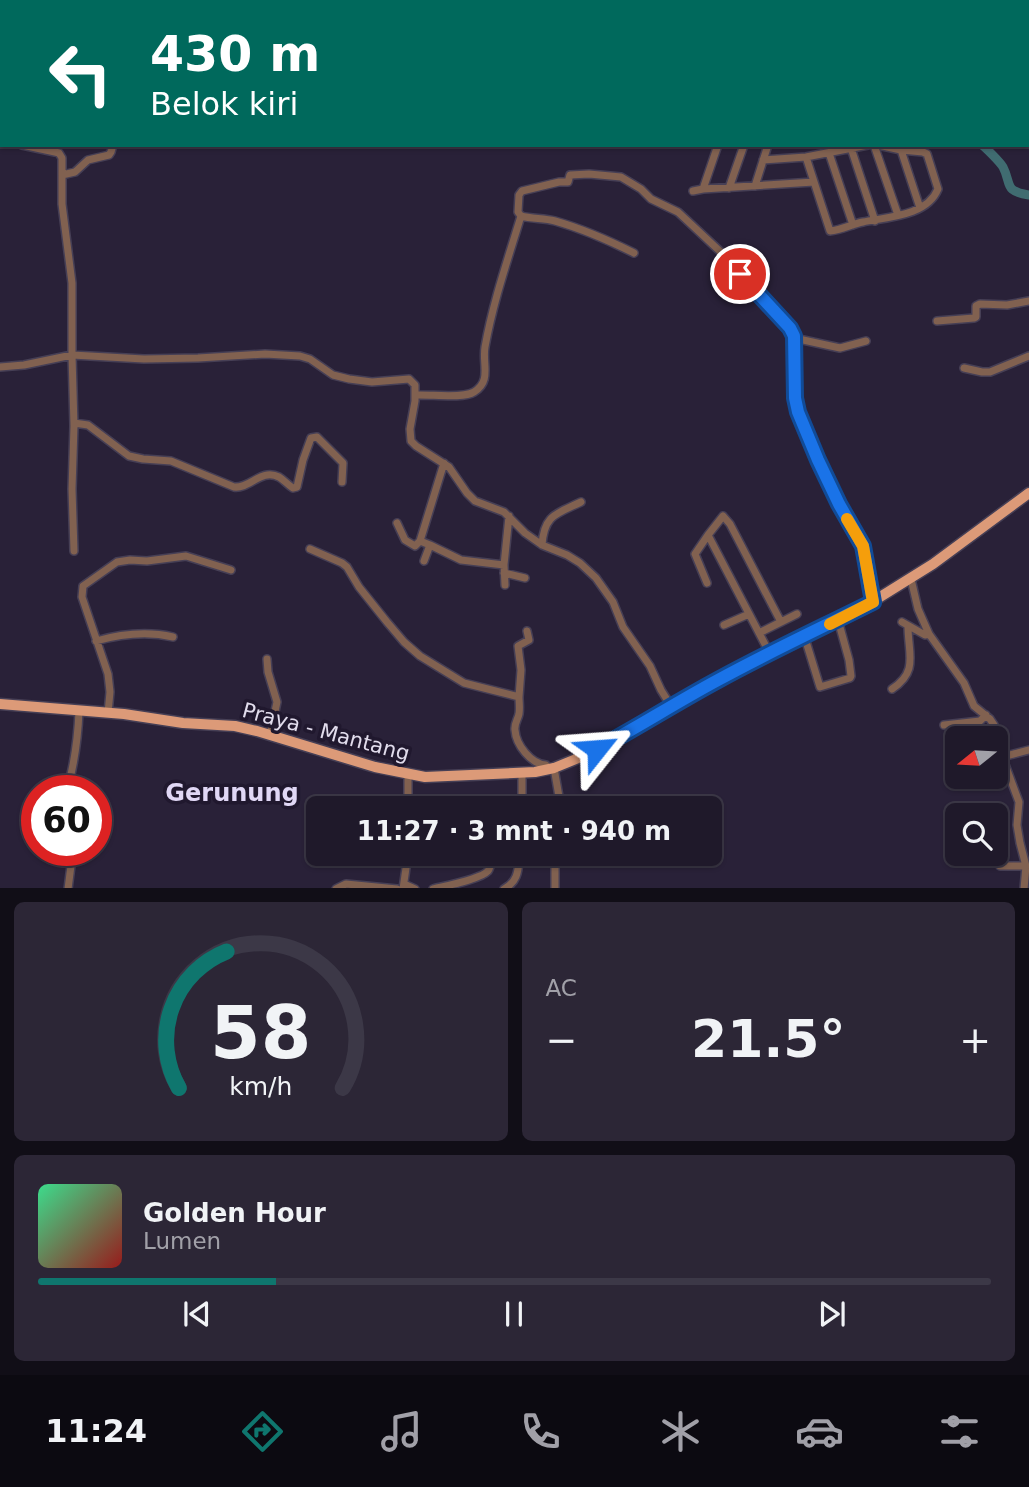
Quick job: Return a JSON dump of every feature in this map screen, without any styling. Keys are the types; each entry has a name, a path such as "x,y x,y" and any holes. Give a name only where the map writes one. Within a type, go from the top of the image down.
{"main road":[{"name":"Praya - Mantang","path":"0,704 235,726 408,775 523,773 551,769 597,749 720,679 873,602 911,579 1029,493"}],"street":[{"path":"31,147 59,153 62,158 62,204 72,283 74,551"},
{"path":"62,176 75,173 88,160 109,155 112,147"},
{"path":"703,189 717,147"},
{"path":"729,188 743,147"},
{"path":"755,186 768,147"},
{"path":"771,147 781,159"},
{"path":"763,160 806,157 857,147"},
{"path":"877,147 898,215"},
{"path":"806,157 830,231 841,230 920,208 931,201 938,189 927,154 886,147"},
{"path":"851,148 875,221"},
{"path":"901,150 920,208"},
{"path":"829,153 853,225"},
{"path":"415,395 467,395 485,381 484,351 494,306 521,216 518,212 519,195 524,189 568,182 570,175 624,178 641,189 651,200 682,216 725,257 790,328 794,338 795,398 798,412 839,504 863,546 873,602"},
{"path":"693,191 814,182"},
{"path":"521,216 572,226 602,237 634,254"},
{"path":"937,321 974,319 976,306 980,304 1007,305 1029,301"},
{"path":"794,338 840,348 866,341"},
{"path":"0,367 72,355 144,359 265,354 300,356 349,380 372,382 409,379 415,384 411,441 444,463 471,498 501,510 524,533 580,563 606,589 623,627 650,666 671,706"},
{"path":"964,368 990,372 1029,356"},
{"path":"74,423 88,425 129,456 171,461 240,488 266,475 278,477 293,488 297,487 311,438 317,437 343,463 342,482"},
{"path":"397,523 406,541 415,546 420,541 444,463"},
{"path":"542,545 547,522 581,502"},
{"path":"505,585 509,516"},
{"path":"707,583 695,554 723,516 728,520 781,622"},
{"path":"708,534 770,654"},
{"path":"420,541 461,561 504,569 524,578"},
{"path":"424,561 430,545"},
{"path":"310,549 347,568 387,622 420,656 464,683 519,697"},
{"path":"108,713 110,684 82,597 82,588 86,582 117,562 130,560 147,561 186,556 231,570"},
{"path":"911,579 918,609 929,634 964,683 974,706 995,726"},
{"path":"724,625 749,614"},
{"path":"760,633 797,614"},
{"path":"804,635 820,687 850,678 849,660 838,620"},
{"path":"892,690 909,671 905,624 925,635 929,634"},
{"path":"527,631 529,640 518,645 521,670 519,712 514,727 530,758 551,769 558,796"},
{"path":"96,641 124,635 173,637"},
{"path":"267,659 277,702 270,735"},
{"path":"71,775 79,711"},
{"path":"944,725 980,721 986,715"},
{"path":"1008,755 1029,750"},
{"path":"522,796 523,773"},
{"path":"1008,773 1019,802 1018,832 1026,866 1024,888"},
{"path":"408,775 408,796"},
{"path":"68,888 71,866"},
{"path":"401,887 405,866"},
{"path":"433,888 465,881 485,873 489,866"},
{"path":"505,888 517,878 518,866"},
{"path":"555,866 555,888"},
{"path":"1008,866 1026,866"},
{"path":"336,888 346,884 415,888"}],"waterway":[{"path":"984,147 1003,167 1012,189 1029,195"}],"slow traffic":[{"path":"830,624 873,602 863,546 847,519"}],"district":[{"name":"Gerunung","path":"232,793"}],"route":[{"path":"597,749 720,679 873,602 863,546 839,504 798,412 795,398 794,336 790,328 740,274"}]}
